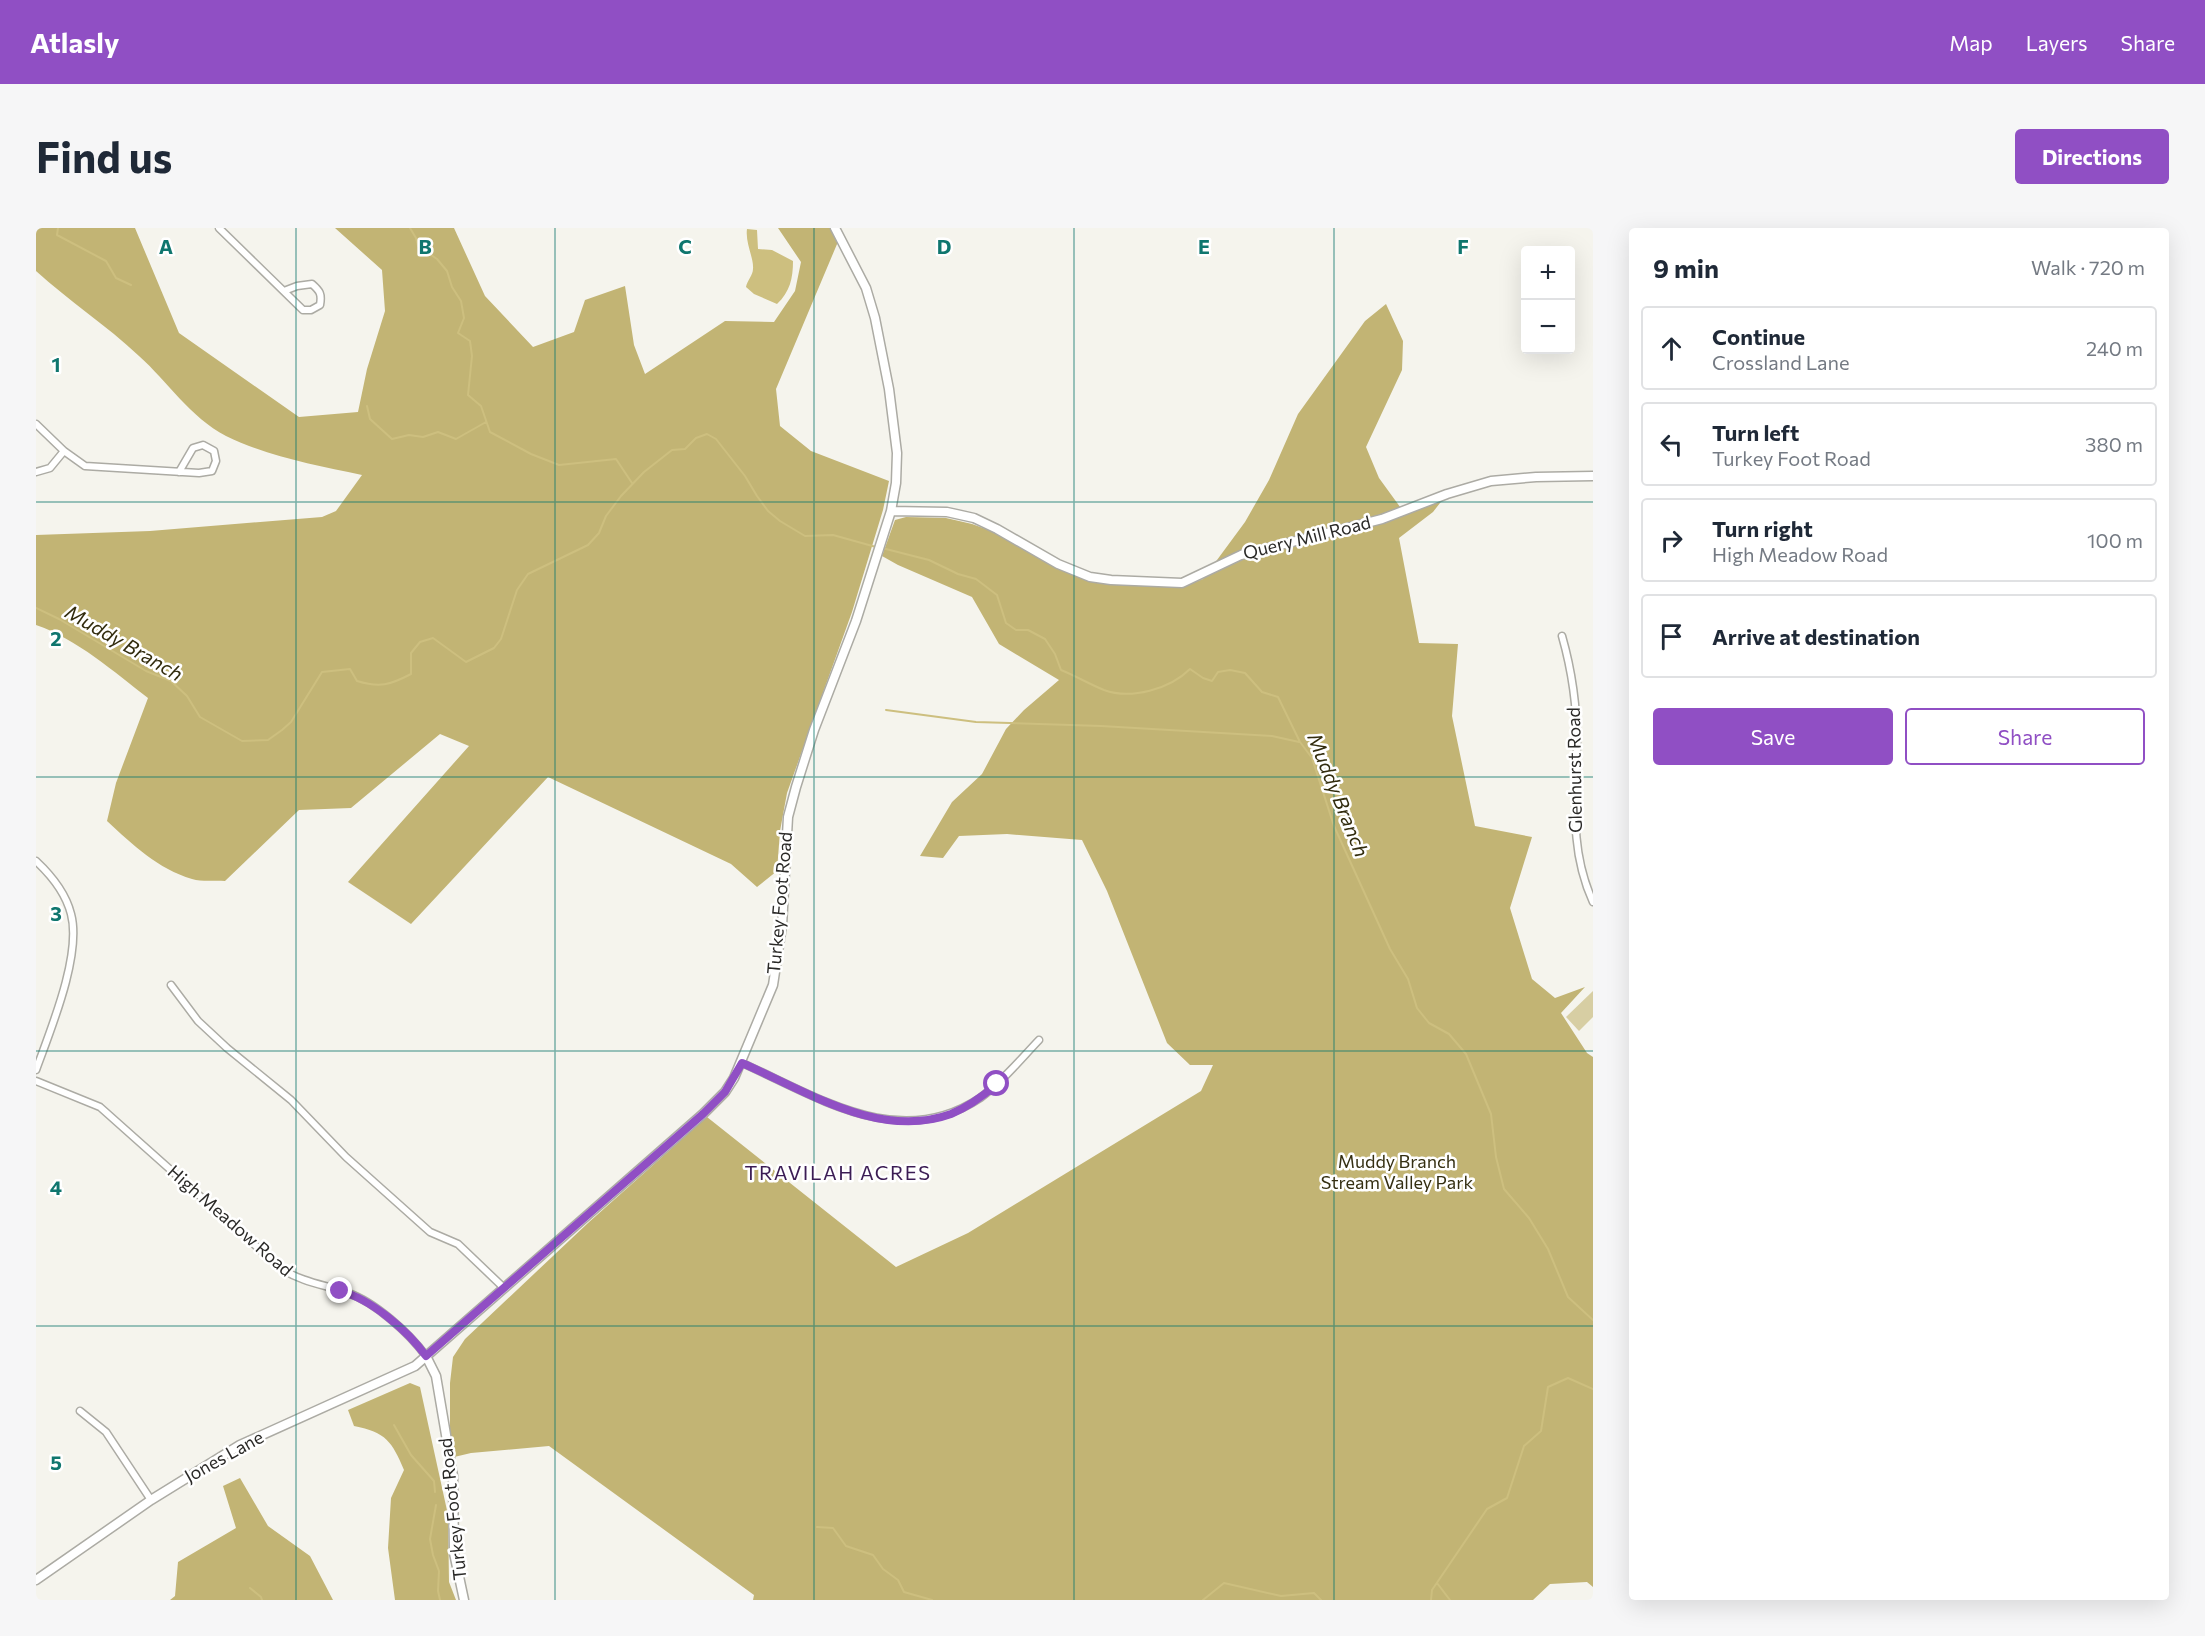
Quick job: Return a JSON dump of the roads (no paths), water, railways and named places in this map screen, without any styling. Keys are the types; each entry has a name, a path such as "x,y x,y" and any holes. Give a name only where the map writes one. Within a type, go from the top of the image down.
{"street":[{"path":"219,228 303,310 311,310 320,305 320,290 312,284 284,291"},
{"name":"Turkey Foot Road","path":"464,1600 454,1553 453,1476 436,1376 426,1356 703,1114 725,1092 742,1063 765,1008 776,969 782,926 788,817 814,730 856,621 891,511 896,483 897,453 889,389 877,328 866,288 835,228"},
{"path":"36,424 64,451 85,466 179,472 199,473 212,471 216,461 214,451 203,446 193,448 179,472"},
{"path":"36,472 50,468 64,451"},
{"name":"Query Mill Road","path":"891,511 947,512 974,518 1058,564 1090,577 1182,583 1241,555 1382,519 1447,494 1491,481 1593,476"},
{"name":"Glenhurst Road","path":"1562,636 1568,657 1576,719 1574,806 1576,842 1580,866 1593,902"},
{"path":"36,861 64,894 72,915 73,937 62,994 36,1070"},
{"path":"171,985 198,1021 227,1048 291,1100 363,1173 430,1232 458,1244 504,1288"},
{"path":"742,1063 846,1110 872,1118 909,1122 948,1114 980,1097 997,1084 1039,1040"},
{"name":"High Meadow Road","path":"36,1081 100,1107 283,1270 299,1280 350,1293 370,1303 413,1340 426,1356"},
{"name":"Jones Lane","path":"36,1580 151,1500 240,1445 405,1371 426,1356"},
{"path":"80,1411 106,1432 151,1500"}],"waterway":[{"path":"58,228 57,235 106,261 116,278 131,285"},
{"path":"410,228 418,246 437,259 447,271 452,287 461,301 464,318 458,333 470,341 472,356 468,395 481,406 490,432 531,454 559,465 616,459 632,483"},
{"path":"367,406 370,419 392,439 409,435 423,437 438,432 456,439 486,422"},
{"name":"Muddy Branch","path":"36,608 59,619 146,671 171,681 187,696 200,717 242,741 268,740 291,722 322,672 350,669 357,681 385,684 411,674 411,653 420,642 433,638 466,662 494,648 501,639 517,590 528,574 588,545 599,533 606,516 621,496 644,472 672,450 685,449 696,438 707,434 716,439 745,476 768,511 780,521 805,536 833,535 876,547"},
{"name":"Muddy Branch","path":"882,548 929,560 958,574 976,579 997,595 1006,623 1016,630 1028,630 1045,639 1055,654 1061,670 1104,690 1126,694 1138,693 1172,682 1190,669 1212,681 1218,672 1230,670 1245,673 1262,692 1278,697 1300,742 1312,758 1334,826 1390,949 1408,979 1417,1008 1429,1023 1449,1034 1466,1054 1491,1114 1496,1157 1504,1189 1529,1218 1548,1249 1568,1297 1593,1320"},
{"path":"886,710 976,722 1101,726 1272,736 1299,742"},
{"path":"1431,1600 1432,1590 1487,1509 1507,1498 1524,1446 1541,1431 1548,1387 1568,1378 1593,1389"},
{"path":"394,1425 411,1455 434,1481 435,1492"},
{"path":"436,1505 430,1539 439,1571 440,1600"},
{"path":"817,1527 833,1528 846,1546 873,1555 883,1569 898,1580 904,1592 932,1600"},
{"path":"1203,1600 1224,1583 1281,1596 1314,1593 1321,1600"},
{"path":"1437,1583 1450,1600"},
{"path":"250,1588 262,1600"}],"district":[{"name":"TRAVILAH ACRES","path":"838,1173"}],"park label":[{"name":"Muddy Branch Stream Valley Park","path":"1397,1172"}]}
